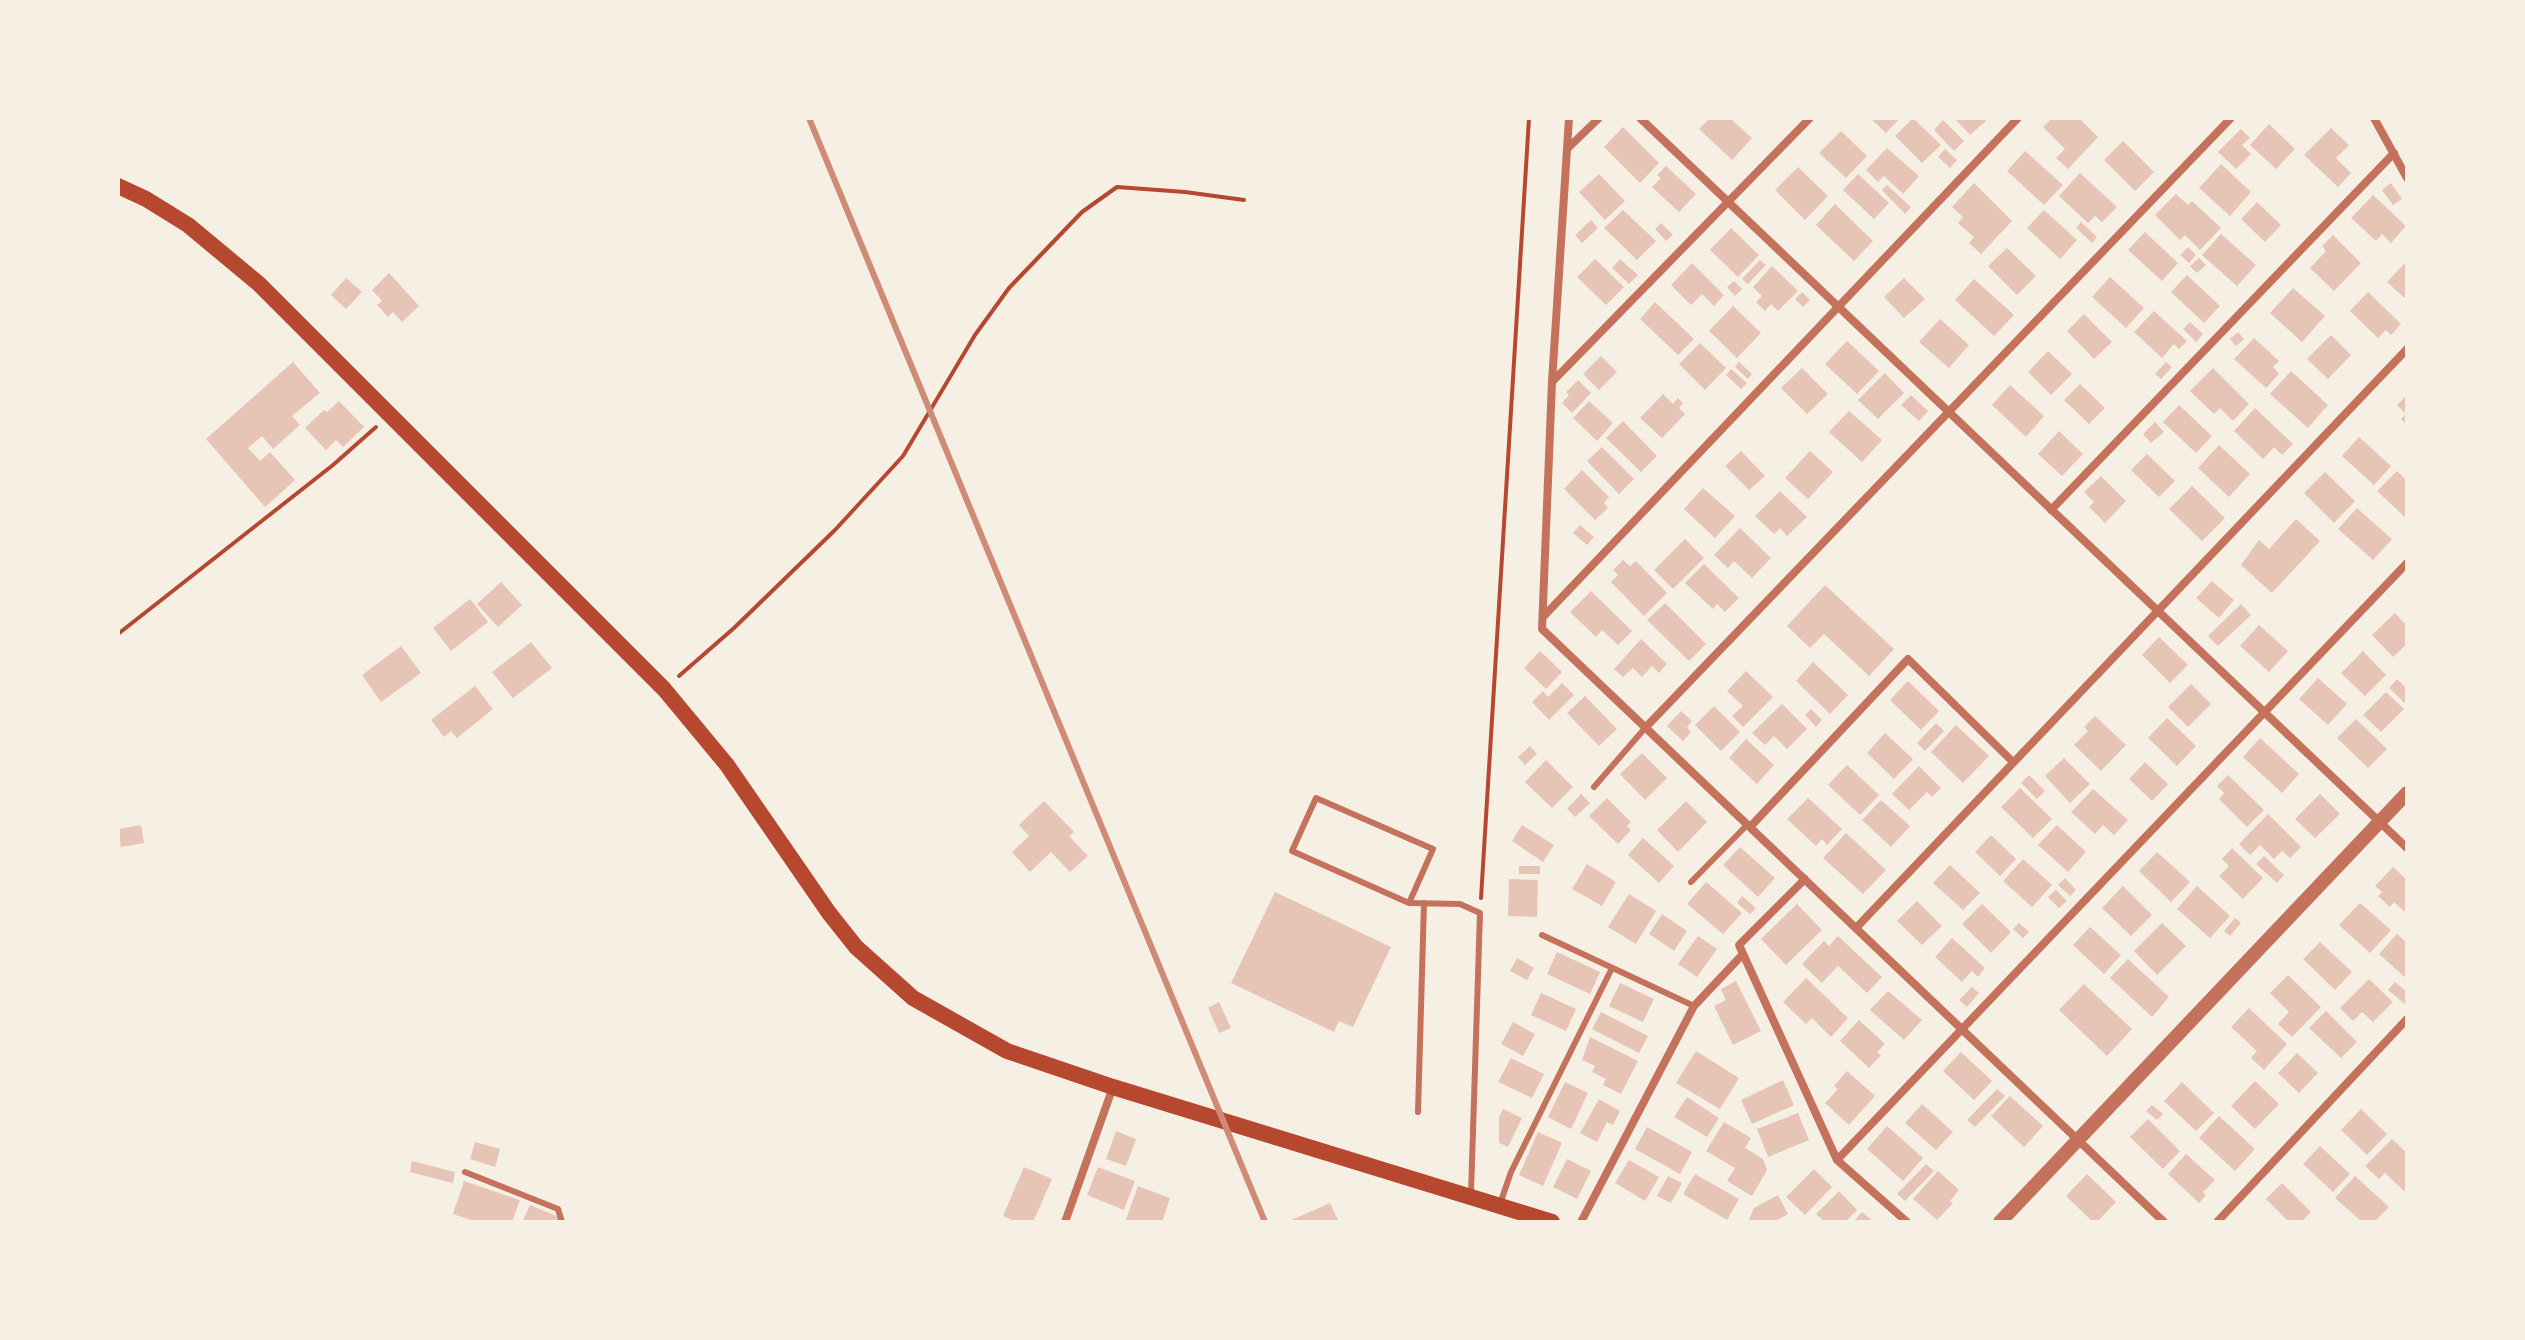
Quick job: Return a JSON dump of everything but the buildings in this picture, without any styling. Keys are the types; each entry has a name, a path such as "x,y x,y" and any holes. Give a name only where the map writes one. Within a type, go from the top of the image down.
{"main road":[{"path":"118,186 188,225 259,284 664,689 727,765 856,947 913,998 1007,1051 1113,1087 1552,1222"}],"street":[{"path":"1569,118 1552,382 1542,629 2164,1222"},
{"path":"1567,149 1599,118"},
{"path":"1640,118 2407,848"},
{"path":"1552,382 1810,118"},
{"path":"1543,617 2018,118"},
{"path":"1646,727 2231,118"},
{"path":"2374,118 2407,178"},
{"path":"2051,510 2394,153"},
{"path":"1856,928 2407,349"},
{"path":"1837,1160 2407,563"},
{"path":"1749,825 1908,659 2013,762"},
{"path":"2000,1222 2407,793"},
{"path":"1805,879 1739,945 1837,1160 1907,1222"},
{"path":"1581,1222 1694,1006 1743,954"},
{"path":"2217,1222 2407,1019"},
{"path":"1065,1222 1113,1087"}],"lane":[{"path":"1594,787 1646,727"},
{"path":"1409,903 1433,849 1316,798 1292,851 1409,903 1460,904 1480,913 1471,1197"},
{"path":"1691,882 1749,825"},
{"path":"1418,1112 1424,903"},
{"path":"1542,935 1694,1006"},
{"path":"1499,1207 1511,1172 1612,968"},
{"path":"465,1172 558,1209 562,1222"}],"path":[{"path":"1480,913 1529,118"},
{"path":"664,689 734,628 835,530 903,456 975,335 1009,288 1082,212 1117,187 1244,200"},
{"path":"118,634 322,473 390,414"}],"railway":[{"path":"809,118 1265,1222"}]}
